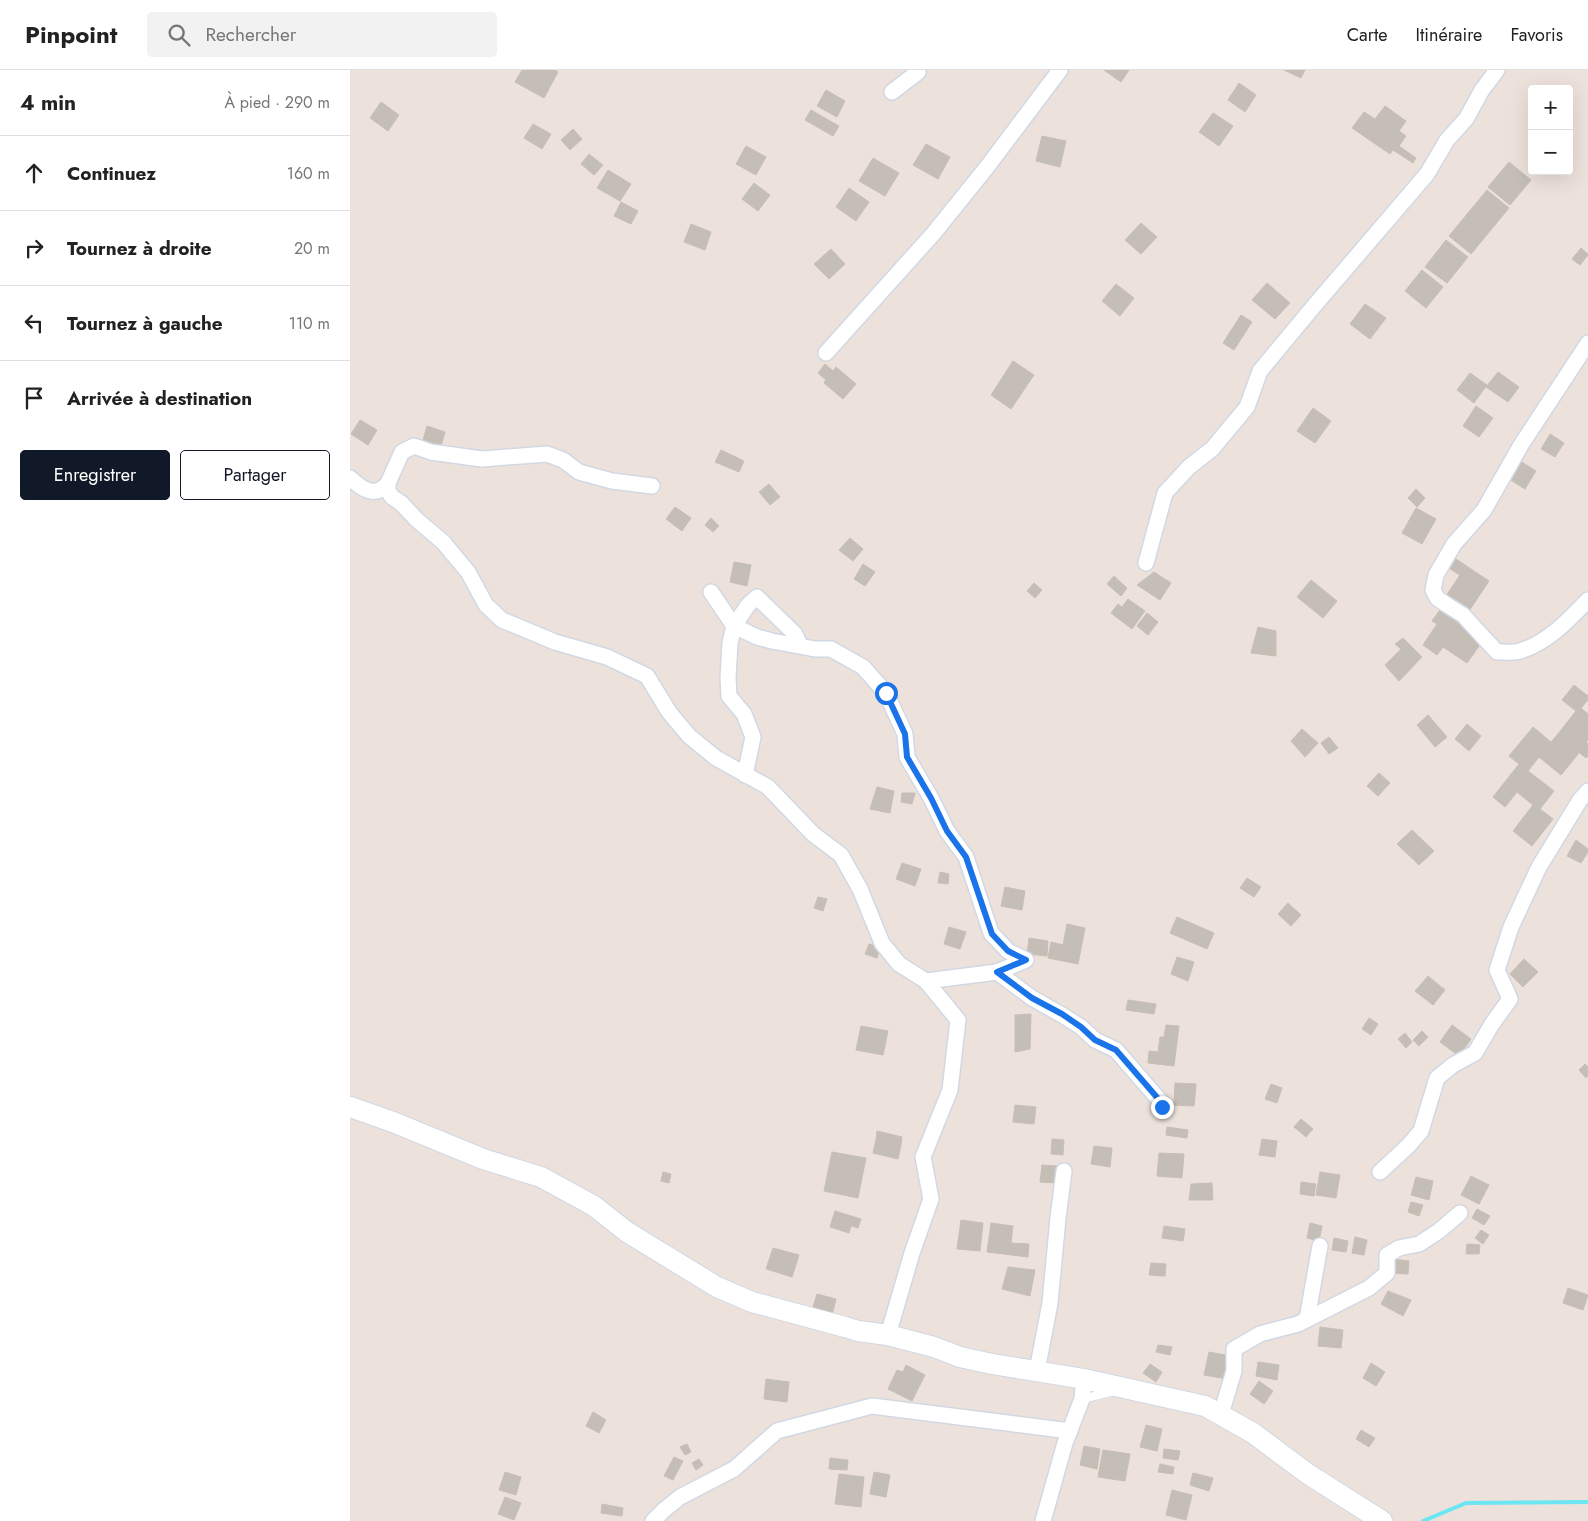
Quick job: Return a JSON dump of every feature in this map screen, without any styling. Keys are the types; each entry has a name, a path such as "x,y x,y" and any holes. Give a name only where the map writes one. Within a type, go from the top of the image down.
{"street":[{"path":"892,92 918,72 917,70"},
{"path":"826,353 933,234 1022,122 1060,70"},
{"path":"1146,563 1165,492 1189,467 1212,449 1247,407 1260,371 1427,174 1447,140 1466,119 1496,70"},
{"path":"1588,343 1521,445 1484,510 1454,544 1436,575 1433,590 1437,598 1463,615 1497,652 1519,652 1538,643 1552,634 1588,600"},
{"path":"350,478 363,489 376,491 384,488 402,452 414,446 431,452 482,459 547,454 562,460 579,472 612,481 652,486"},
{"path":"388,483 388,491 392,497 401,503 442,542 468,572 486,605 502,620 555,642 607,657 647,676 669,712 689,736 716,758 768,787 813,834 841,855 860,889 882,943 899,964 926,980 958,1020 950,1090 923,1157 931,1199 912,1253 888,1335"},
{"path":"711,592 734,626 772,641 815,649 831,649 862,667 886,693 905,734 907,757 931,798 947,831 966,857 992,934 1008,951 1026,960 997,972 926,980"},
{"path":"745,775 753,738 744,714 729,696 730,643 734,626 748,605 757,597 795,634 800,645"},
{"path":"1380,1172 1421,1131 1437,1078 1453,1065 1475,1053 1492,1024 1510,999 1497,970 1511,927 1539,867 1570,816 1588,791"},
{"path":"997,972 1032,998 1062,1014 1081,1027 1095,1040 1116,1050 1161,1102 1162,1107"},
{"path":"350,1107 393,1122 483,1159 541,1177 594,1206 627,1232 717,1287 752,1302 858,1331 888,1335 960,1357 1084,1379 1205,1406 1252,1433 1308,1474 1382,1521"},
{"path":"1036,1371 1050,1303 1064,1171"},
{"path":"1221,1414 1234,1371 1234,1348 1260,1334 1307,1320 1369,1288 1387,1273 1387,1255 1399,1248 1420,1244 1460,1213"},
{"path":"1307,1320 1320,1246"},
{"path":"1043,1521 1070,1431 1082,1399 1084,1379"},
{"path":"653,1521 680,1497 734,1469 777,1432 872,1406 1070,1431"}],"lane":[{"path":"1082,1399 1108,1392 1142,1392"}],"building":[{"path":"522,70 555,70 558,72 544,98 515,82"},
{"path":"1104,70 1129,70 1121,82"},
{"path":"1284,70 1305,70 1301,78"},
{"path":"1239,83 1256,95 1245,112 1228,100"},
{"path":"826,90 845,101 837,117 817,106"},
{"path":"381,102 399,115 388,131 370,118"},
{"path":"1385,106 1406,121 1399,131 1406,136 1399,146 1416,158 1413,163 1393,150 1390,154 1352,128 1364,112 1375,119"},
{"path":"811,110 839,126 833,136 805,120"},
{"path":"1213,113 1233,126 1219,146 1199,132"},
{"path":"533,124 551,134 542,149 524,138"},
{"path":"573,129 582,139 570,150 561,140"},
{"path":"1042,136 1066,141 1060,167 1036,161"},
{"path":"926,144 950,157 938,179 913,165"},
{"path":"746,146 766,157 756,175 736,164"},
{"path":"589,154 603,165 594,175 581,164"},
{"path":"873,158 899,173 885,196 859,181"},
{"path":"1509,162 1531,180 1510,205 1488,187"},
{"path":"608,170 631,184 620,201 597,188"},
{"path":"754,183 770,195 758,211 742,199"},
{"path":"849,188 869,202 856,221 836,207"},
{"path":"1487,190 1509,208 1471,254 1449,236"},
{"path":"621,202 638,211 631,224 614,216"},
{"path":"1141,223 1157,237 1141,254 1125,240"},
{"path":"691,224 711,232 705,250 684,242"},
{"path":"1446,240 1468,257 1447,283 1425,267"},
{"path":"1581,248 1588,255 1580,265 1572,259"},
{"path":"831,249 845,264 829,279 814,264"},
{"path":"1422,270 1443,287 1426,308 1405,291"},
{"path":"1267,283 1290,303 1275,319 1252,300"},
{"path":"1116,284 1134,298 1120,316 1102,301"},
{"path":"1365,304 1386,318 1370,339 1350,324"},
{"path":"1241,315 1252,322 1234,350 1223,343"},
{"path":"1013,361 1034,375 1011,409 991,395"},
{"path":"825,364 833,371 836,367 856,384 843,399 824,383 826,380 818,373"},
{"path":"1498,372 1519,387 1508,402 1486,387"},
{"path":"1470,373 1487,385 1474,403 1457,390"},
{"path":"1476,406 1493,418 1479,437 1463,426"},
{"path":"1313,408 1331,421 1315,443 1297,431"},
{"path":"360,420 377,430 368,445 351,434"},
{"path":"427,426 445,432 441,446 423,440"},
{"path":"1550,434 1564,443 1555,457 1541,449"},
{"path":"721,450 744,461 739,472 715,462"},
{"path":"1517,459 1536,471 1525,489 1506,477"},
{"path":"769,484 780,497 770,505 759,492"},
{"path":"1416,489 1425,498 1417,507 1408,498"},
{"path":"675,507 691,518 682,531 666,519"},
{"path":"1416,508 1436,519 1422,544 1402,533"},
{"path":"711,518 719,526 713,532 705,525"},
{"path":"850,538 863,549 853,561 839,550"},
{"path":"1453,557 1489,581 1467,614 1444,599 1460,575 1447,567"},
{"path":"734,562 751,565 747,586 730,582"},
{"path":"863,564 875,572 865,586 854,579"},
{"path":"1154,572 1171,583 1160,600 1137,585"},
{"path":"1114,576 1127,588 1121,596 1107,584"},
{"path":"1311,580 1337,601 1323,618 1297,597"},
{"path":"1034,583 1042,590 1035,598 1027,591"},
{"path":"1128,599 1145,611 1132,629 1111,613 1118,604 1122,607"},
{"path":"1442,607 1465,623 1462,628 1482,642 1467,663 1443,647 1437,655 1423,645 1437,624 1432,621"},
{"path":"1147,613 1158,622 1148,635 1137,626"},
{"path":"1258,627 1276,631 1276,656 1251,653"},
{"path":"1403,638 1422,657 1399,681 1385,665 1401,649 1395,644"},
{"path":"1574,685 1588,696 1588,700 1581,708 1588,714 1588,740 1586,742 1588,744 1588,756 1586,758 1557,735 1576,711 1562,700"},
{"path":"1428,715 1447,737 1435,747 1417,725"},
{"path":"1467,724 1481,736 1469,751 1455,739"},
{"path":"1533,727 1551,742 1528,771 1509,756"},
{"path":"1302,729 1318,743 1305,757 1291,741"},
{"path":"1557,735 1579,753 1561,775 1539,757"},
{"path":"1329,737 1338,748 1329,754 1321,743"},
{"path":"1519,764 1554,791 1540,809 1553,819 1532,846 1513,831 1533,805 1517,792 1505,807 1493,797"},
{"path":"1379,773 1390,783 1378,796 1367,786"},
{"path":"877,787 894,791 890,813 870,809"},
{"path":"902,793 915,793 912,804 901,802"},
{"path":"1412,830 1434,851 1419,865 1397,844"},
{"path":"1576,840 1588,849 1581,863 1567,856"},
{"path":"902,863 921,869 915,886 896,879"},
{"path":"940,872 949,874 948,884 938,883"},
{"path":"1247,878 1261,887 1254,897 1240,888"},
{"path":"1005,887 1025,891 1022,910 1001,906"},
{"path":"818,897 827,899 823,911 814,908"},
{"path":"1288,903 1301,915 1291,926 1278,914"},
{"path":"1177,917 1214,933 1207,949 1170,933"},
{"path":"1067,924 1085,928 1078,964 1048,958 1051,942 1063,945"},
{"path":"949,927 966,932 960,949 944,944"},
{"path":"1029,938 1048,941 1047,956 1027,954"},
{"path":"869,944 880,947 877,958 865,954"},
{"path":"1177,957 1194,962 1188,981 1171,974"},
{"path":"1524,959 1538,972 1523,987 1510,974"},
{"path":"1428,976 1445,990 1433,1005 1415,991"},
{"path":"1128,1000 1156,1004 1154,1014 1126,1010"},
{"path":"1031,1014 1030,1049 1015,1052 1015,1015"},
{"path":"1369,1018 1378,1024 1371,1035 1362,1029"},
{"path":"1166,1025 1179,1026 1174,1066 1148,1063 1149,1051 1158,1052 1160,1037 1164,1037"},
{"path":"1452,1025 1471,1039 1459,1056 1440,1042"},
{"path":"861,1026 888,1031 883,1055 856,1050"},
{"path":"1422,1031 1428,1037 1419,1046 1413,1040"},
{"path":"1405,1033 1412,1042 1406,1048 1398,1039"},
{"path":"1585,1064 1588,1067 1586,1078 1579,1070"},
{"path":"1175,1083 1196,1084 1194,1106 1174,1105"},
{"path":"1271,1084 1282,1088 1277,1103 1265,1099"},
{"path":"1015,1105 1036,1107 1034,1124 1013,1122"},
{"path":"1301,1119 1313,1129 1306,1137 1294,1127"},
{"path":"1167,1127 1188,1130 1187,1138 1166,1135"},
{"path":"877,1131 902,1137 901,1145 876,1140"},
{"path":"1052,1139 1064,1140 1063,1155 1051,1154"},
{"path":"1262,1139 1277,1141 1275,1157 1259,1155"},
{"path":"876,1140 901,1145 898,1159 873,1153"},
{"path":"1094,1146 1112,1148 1110,1167 1091,1164"},
{"path":"832,1152 866,1158 858,1198 824,1191"},
{"path":"1159,1153 1184,1154 1182,1178 1157,1176"},
{"path":"1042,1165 1058,1166 1056,1183 1040,1182"},
{"path":"663,1172 671,1174 669,1183 661,1181"},
{"path":"1320,1172 1340,1175 1336,1198 1316,1195"},
{"path":"1471,1176 1489,1185 1479,1204 1461,1195"},
{"path":"1416,1177 1433,1181 1429,1200 1411,1195"},
{"path":"1301,1182 1316,1184 1314,1196 1300,1194"},
{"path":"1212,1183 1213,1200 1189,1200 1191,1184"},
{"path":"1411,1202 1423,1205 1419,1216 1408,1212"},
{"path":"1477,1209 1490,1216 1484,1225 1472,1218"},
{"path":"835,1211 861,1219 858,1228 851,1226 849,1233 830,1227"},
{"path":"961,1220 983,1223 980,1251 957,1249"},
{"path":"991,1223 1013,1226 1011,1243 1029,1244 1028,1257 987,1252"},
{"path":"1310,1223 1322,1226 1319,1241 1307,1238"},
{"path":"1164,1226 1185,1229 1183,1241 1162,1238"},
{"path":"1481,1230 1489,1235 1483,1244 1475,1238"},
{"path":"1355,1237 1367,1240 1364,1255 1352,1253"},
{"path":"1334,1238 1348,1241 1346,1252 1332,1250"},
{"path":"1467,1244 1480,1245 1479,1254 1466,1254"},
{"path":"773,1248 799,1255 792,1277 766,1269"},
{"path":"1392,1259 1409,1261 1408,1274 1391,1273"},
{"path":"1151,1263 1166,1264 1165,1276 1149,1275"},
{"path":"1008,1267 1035,1270 1030,1296 1002,1289"},
{"path":"1568,1288 1588,1295 1583,1310 1563,1303"},
{"path":"1388,1291 1411,1300 1403,1316 1381,1304"},
{"path":"817,1294 836,1299 832,1315 812,1310"},
{"path":"1320,1327 1343,1330 1341,1348 1318,1346"},
{"path":"1158,1345 1172,1347 1170,1355 1156,1352"},
{"path":"1209,1352 1231,1356 1227,1379 1204,1375"},
{"path":"1258,1362 1279,1365 1277,1380 1256,1376"},
{"path":"1371,1363 1385,1372 1376,1386 1363,1378"},
{"path":"1150,1364 1162,1372 1156,1382 1143,1373"},
{"path":"906,1365 925,1375 912,1401 888,1389 897,1370 903,1372"},
{"path":"766,1379 789,1382 787,1402 764,1399"},
{"path":"1259,1381 1273,1391 1264,1404 1250,1394"},
{"path":"593,1412 606,1420 599,1433 586,1426"},
{"path":"1146,1425 1162,1429 1157,1451 1140,1447"},
{"path":"1361,1430 1375,1438 1369,1447 1356,1439"},
{"path":"687,1444 691,1452 685,1455 680,1447"},
{"path":"1084,1446 1100,1449 1097,1469 1080,1465"},
{"path":"1164,1449 1180,1451 1178,1460 1163,1458"},
{"path":"1103,1450 1130,1454 1125,1481 1098,1477"},
{"path":"674,1457 683,1461 673,1480 664,1476"},
{"path":"830,1458 848,1460 847,1470 829,1469"},
{"path":"699,1459 703,1465 696,1470 692,1463"},
{"path":"1160,1464 1174,1467 1173,1474 1158,1472"},
{"path":"505,1472 521,1477 516,1495 499,1490"},
{"path":"874,1472 890,1475 886,1497 870,1494"},
{"path":"1193,1473 1213,1478 1209,1491 1190,1485"},
{"path":"839,1474 864,1477 861,1507 835,1504"},
{"path":"1172,1490 1192,1495 1186,1520 1166,1515"},
{"path":"505,1497 521,1503 514,1520 498,1514"},
{"path":"602,1504 623,1508 622,1516 601,1513"}],"waterway":[{"path":"1423,1521 1466,1503 1588,1502"}],"route":[{"path":"886,693 905,734 907,757 931,798 947,831 966,857 992,934 1008,951 1026,960 997,972 1032,998 1062,1014 1081,1027 1095,1040 1116,1050 1161,1102 1162,1107"}]}
